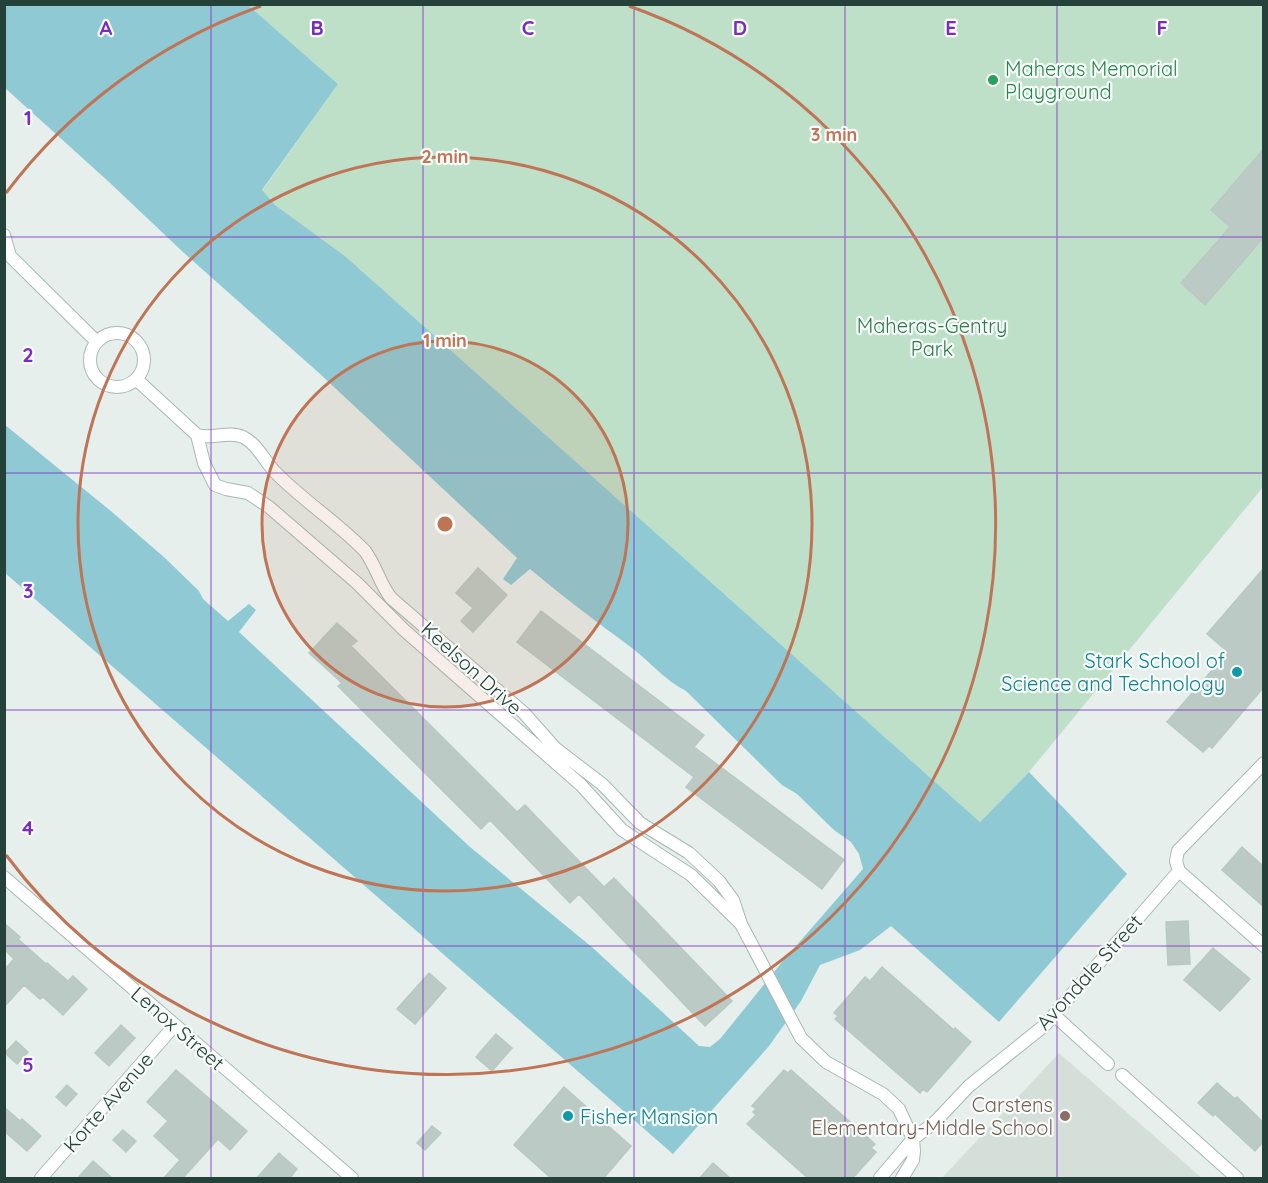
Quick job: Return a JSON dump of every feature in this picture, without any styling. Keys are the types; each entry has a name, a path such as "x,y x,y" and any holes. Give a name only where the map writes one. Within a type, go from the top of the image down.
{"street":[{"path":"4,235 7,256 97,342"},
{"path":"118,333 136,340 144,360 136,379 131,384 117,388 98,380 89,363 92,350 97,342 105,336 118,333"},
{"path":"136,379 197,435"},
{"name":"Keelson Drive","path":"197,435 202,437 235,434 253,444 274,470 365,551 374,562 391,598 524,713 555,748 602,784 639,823 689,853 707,869 734,900 741,924 796,1031 808,1047 826,1062 883,1094 899,1110 913,1138"},
{"name":"Keelson Drive","path":"197,435 204,463 215,485 248,493 269,507 357,583 404,630 581,785 622,830 691,875 723,909 741,924"},
{"name":"Avondale Street","path":"880,1179 913,1138 935,1122 969,1086 1045,1025 1178,866 1178,851 1263,763"},
{"path":"1178,866 1263,946"},
{"name":"Lenox Street","path":"4,877 352,1179"},
{"path":"1054,1015 1108,1064"},
{"name":"Korte Avenue","path":"41,1179 175,1025"},
{"path":"1122,1076 1237,1179"},
{"path":"902,1179 913,1160 913,1138"}],"shaded area":[{"name":"Carstens Elementary-Middle School","path":"1059,1053 1202,1178 942,1178"}],"green space":[{"name":"Maheras-Gentry Park","path":"248,5 1263,5 1263,487 1029,772 980,822 345,256 275,205 262,191 338,84"}],"water":[{"path":"5,5 248,5 338,84 262,190 275,205 345,256 980,822 1029,772 1127,874 999,1022 891,926 860,950 820,965 801,1001 769,1046 673,1154 5,573 5,425 166,559 199,591 203,599 228,621 249,604 256,610 239,632 470,847 593,948 699,1046 710,1047 720,1039 783,961 863,869 859,854 851,842 834,830 797,794 782,785 686,691 530,569 511,585 503,579 517,558 319,373 184,253 5,88"}],"building":[{"path":"1263,150 1263,238 1205,305 1181,283 1230,227 1211,210"},
{"path":"478,568 507,595 473,632 461,621 473,608 456,593"},
{"name":"Stark School of Science and Technology","path":"1263,569 1263,688 1212,748 1209,746 1203,752 1167,722 1228,652 1207,634"},
{"path":"541,611 704,735 694,747 844,860 822,889 686,787 694,777 517,642"},
{"path":"337,623 357,641 351,646 517,812 525,805 604,887 614,878 732,1001 705,1026 579,894 570,903 490,820 481,829 338,686 342,683 309,653"},
{"path":"1242,847 1263,866 1263,906 1222,870"},
{"path":"1188,921 1190,964 1168,965 1166,922"},
{"path":"4,923 46,964 68,981 73,976 87,989 63,1015 43,997 40,999 24,985 4,1007 4,970 14,959 6,951 4,953"},
{"path":"1213,948 1250,979 1220,1011 1184,980"},
{"path":"882,967 971,1042 927,1092 923,1089 920,1093 835,1019 838,1016 834,1013 865,977 870,981"},
{"path":"429,973 446,988 415,1024 397,1009"},
{"path":"121,1025 135,1038 109,1066 95,1053"},
{"path":"496,1034 512,1048 492,1071 476,1057"},
{"path":"16,1041 28,1052 17,1064 5,1053"},
{"path":"176,1070 247,1131 230,1150 218,1139 182,1179 163,1179 180,1160 154,1136 168,1121 147,1102"},
{"path":"784,1070 788,1073 791,1070 875,1144 871,1148 876,1152 852,1179 809,1179 747,1124 756,1115 753,1112 756,1109 752,1106"},
{"path":"1217,1083 1235,1099 1237,1097 1263,1122 1263,1142 1255,1151 1215,1114 1213,1116 1198,1103"},
{"path":"67,1085 77,1094 66,1106 56,1097"},
{"name":"Fisher Mansion","path":"564,1087 631,1146 603,1179 552,1179 514,1145"},
{"path":"4,1107 41,1136 27,1151 4,1131"},
{"path":"432,1126 441,1133 425,1150 417,1143"},
{"path":"123,1130 136,1141 126,1152 113,1140"},
{"path":"279,1153 297,1169 289,1179 256,1179"},
{"path":"93,1161 113,1179 77,1179"},
{"path":"713,1163 731,1179 699,1179"}],"place":[{"name":"Maheras Memorial Playground","path":"993,80"},
{"name":"Stark School of Science and Technology","path":"1237,672"},
{"name":"Fisher Mansion","path":"568,1116"},
{"name":"Carstens Elementary-Middle School","path":"1065,1116"}]}
